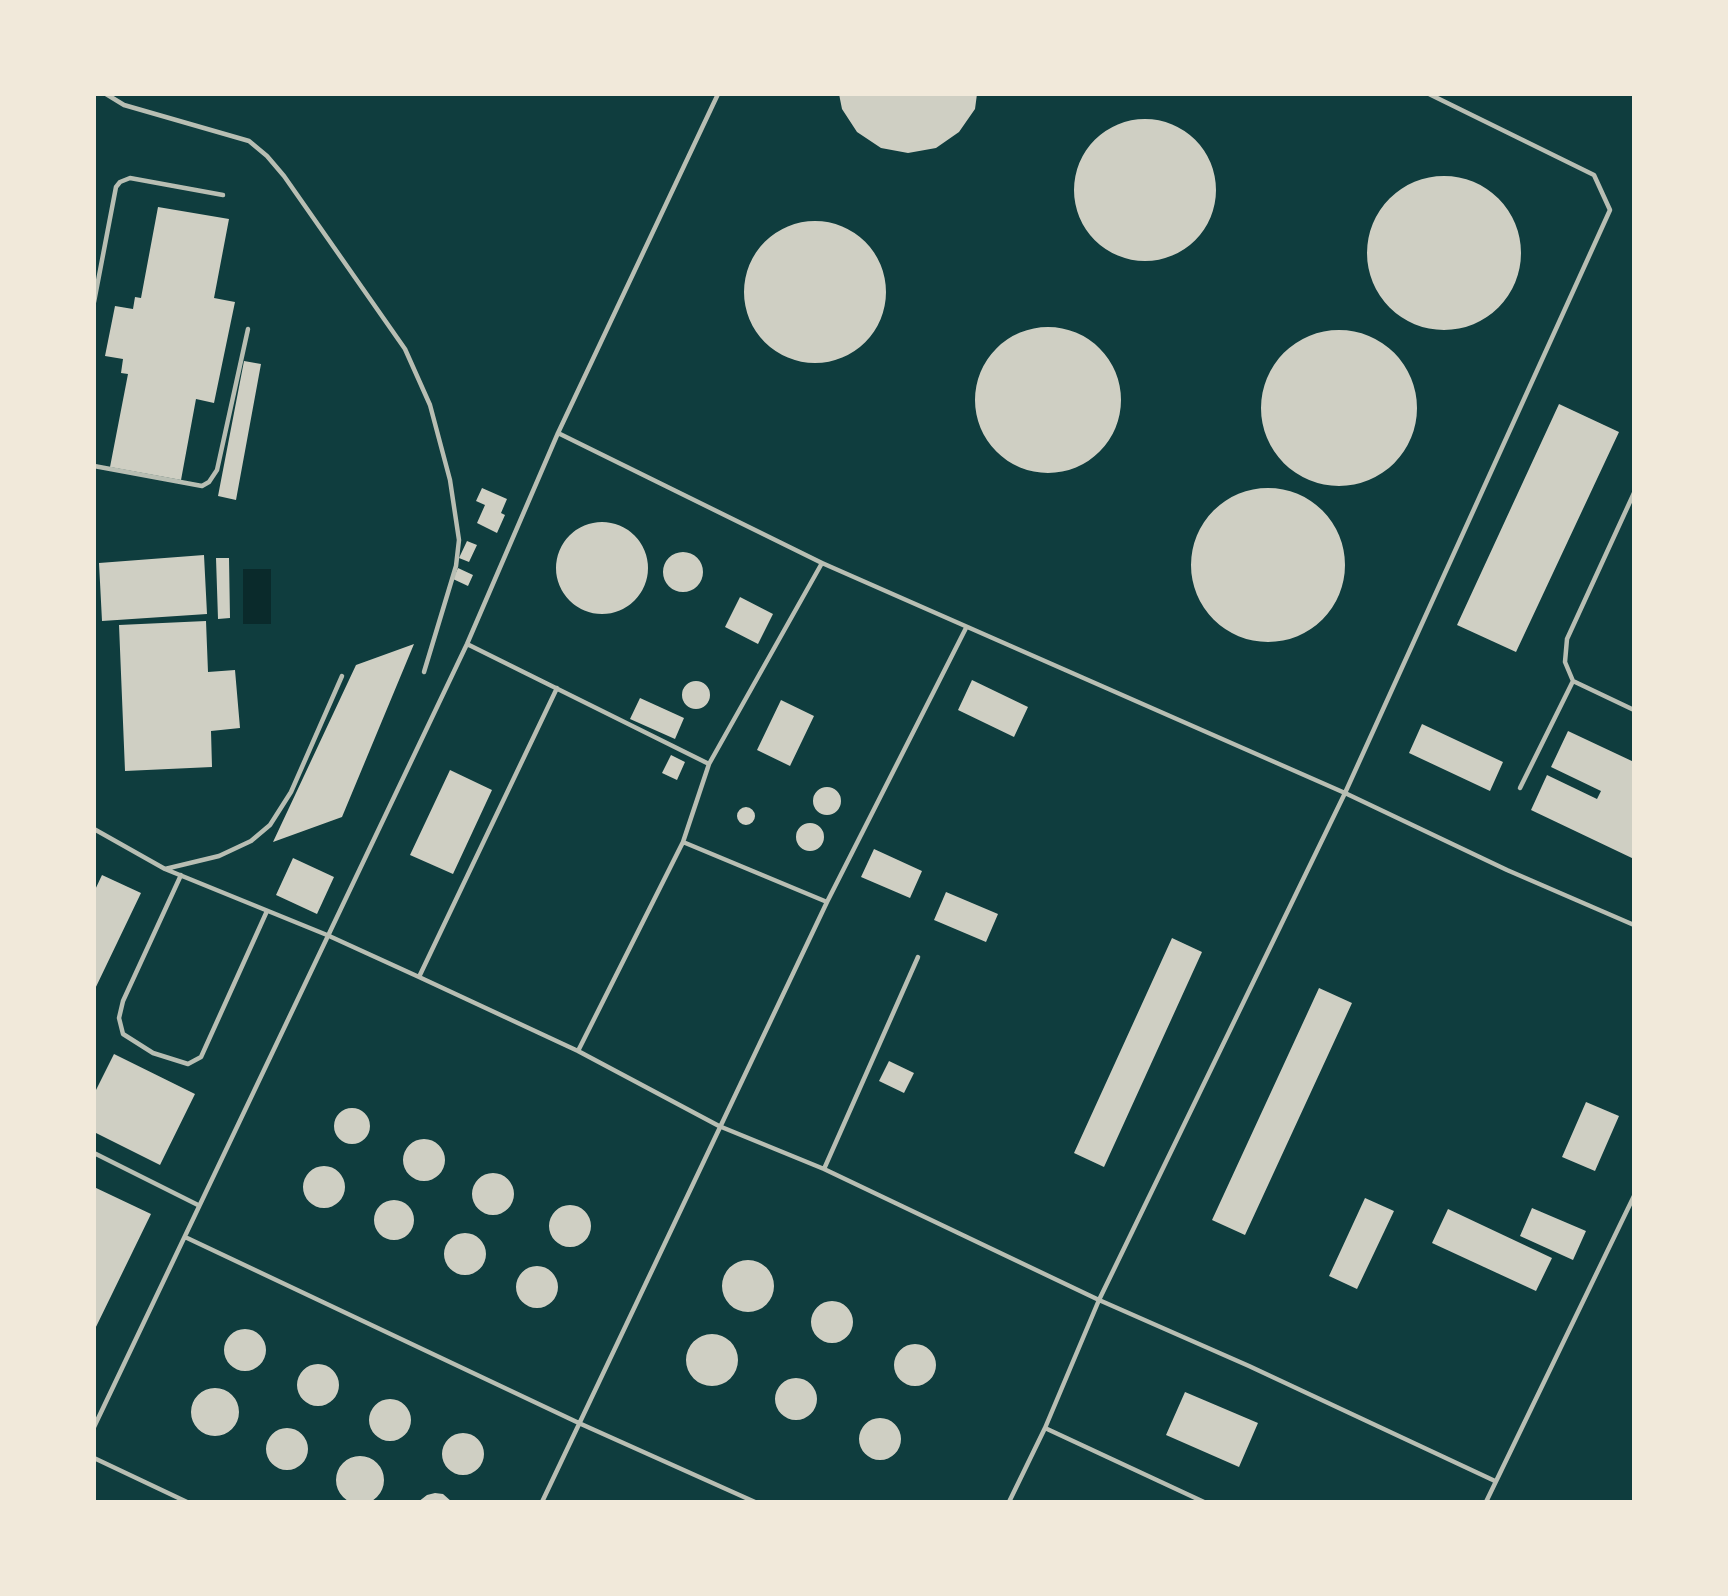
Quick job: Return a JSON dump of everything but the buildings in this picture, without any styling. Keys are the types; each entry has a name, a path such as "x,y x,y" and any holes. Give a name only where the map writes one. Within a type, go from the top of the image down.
{"lane":[{"path":"106,94 124,105 249,141 267,156 284,176 405,349 430,405 450,480 459,540 456,566 424,672"},
{"path":"94,1427 467,644 558,433 718,94"},
{"path":"1009,1502 1046,1428 1099,1300 1345,793 1610,210 1594,175 1429,94"},
{"path":"94,302 116,187 120,182 130,178 223,195"},
{"path":"94,466 202,486 209,482 217,470 248,329"},
{"path":"558,433 822,563 1345,793 1507,870 1634,925"},
{"path":"1634,493 1567,639 1565,662 1573,681 1634,710"},
{"path":"579,1051 682,842 709,764 822,563"},
{"path":"542,1502 827,902 966,628"},
{"path":"467,644 709,764"},
{"path":"165,869 219,856 251,841 270,825 291,792 342,676"},
{"path":"1520,788 1573,681"},
{"path":"418,977 557,688"},
{"path":"94,829 165,869 327,935 579,1051 719,1126 824,1169 1099,1300 1249,1366 1495,1480"},
{"path":"682,842 827,902"},
{"path":"181,875 123,1001 120,1018 123,1034 153,1053 188,1064 201,1057 267,911"},
{"path":"824,1169 918,957"},
{"path":"94,1153 198,1205"},
{"path":"1486,1502 1634,1196"},
{"path":"186,1237 581,1424 755,1502"},
{"path":"1046,1428 1204,1502"},
{"path":"94,1458 188,1502"}],"water":[{"path":"243,569 271,569 271,624 243,624"}]}
